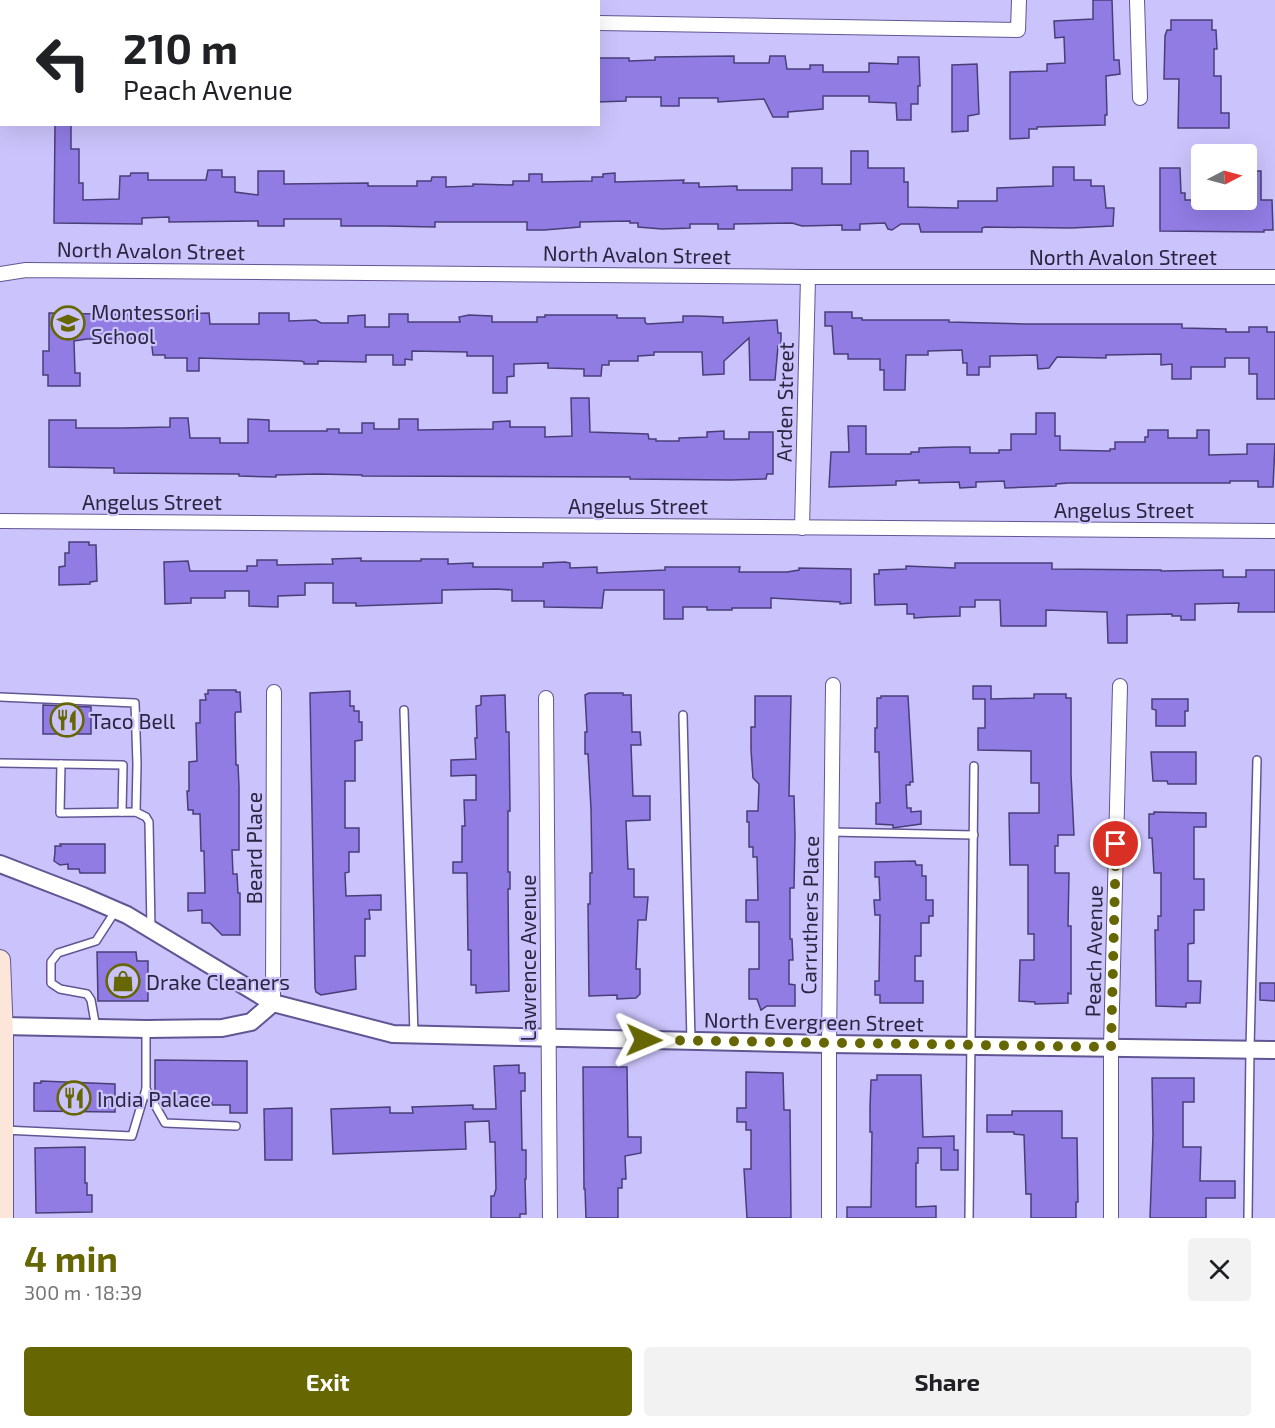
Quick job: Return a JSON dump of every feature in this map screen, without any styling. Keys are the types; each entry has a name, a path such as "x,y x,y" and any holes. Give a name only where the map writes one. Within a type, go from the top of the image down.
{"main road":[{"path":"0,960 3,1218"}],"street":[{"path":"600,23 1018,30 1019,0"},
{"path":"1137,0 1140,98"},
{"name":"North Avalon Street","path":"0,274 26,270 808,277 1275,278"},
{"name":"Arden Street","path":"801,528 808,277"},
{"name":"Angelus Street","path":"0,521 1275,531"},
{"name":"Carruthers Place","path":"829,1218 833,685"},
{"name":"Peach Avenue","path":"1111,1218 1111,1047 1120,686"},
{"name":"Beard Place","path":"273,1003 274,692"},
{"name":"Lawrence Avenue","path":"546,698 550,1218"},
{"name":"North Evergreen Street","path":"0,864 116,910 273,1003 393,1034 829,1044 1275,1050"},
{"path":"2,1033 96,1028 222,1028 250,1022 273,1003"}],"lane":[{"path":"0,697 135,703 136,812"},
{"path":"404,710 414,1035"},
{"path":"683,715 691,1041"},
{"path":"1248,1218 1257,760"},
{"path":"0,763 123,765 122,812"},
{"path":"61,764 60,813 136,812 142,814 149,822 151,929"},
{"path":"969,1218 974,766"},
{"path":"831,832 974,835"},
{"path":"96,1028 91,1000 87,994 60,989 51,983 51,962 58,953 96,941 116,910"},
{"path":"2,1142 132,1136 147,1089 146,1029"},
{"path":"147,1089 165,1123 236,1126"}],"building":[{"path":"1093,0 1112,0 1114,60 1119,60 1120,74 1106,76 1105,125 1037,127 1037,129 1029,129 1029,138 1010,139 1010,72 1047,71 1047,64 1065,63 1064,37 1055,38 1054,21 1093,19"},
{"path":"1171,20 1212,20 1212,30 1216,30 1217,49 1214,49 1214,76 1221,76 1221,113 1229,113 1229,128 1178,128 1179,79 1164,79 1165,36 1167,30 1171,30"},
{"path":"734,56 734,63 769,63 770,56 785,56 787,69 810,69 810,65 823,65 823,72 869,72 869,63 898,64 898,57 919,57 918,104 911,104 911,120 897,120 896,103 869,102 869,96 823,96 823,109 788,112 788,117 773,117 764,99 718,102 718,98 679,98 679,106 661,106 661,97 626,97 626,101 600,102 600,58 629,58 629,61 655,60 655,57"},
{"path":"977,64 979,114 968,116 968,131 952,132 952,65"},
{"path":"55,126 71,126 71,149 79,149 79,183 83,183 83,200 119,199 120,176 130,176 131,173 148,173 148,180 206,180 208,170 222,170 222,177 235,177 235,192 258,195 258,171 284,171 284,184 368,183 368,186 417,186 417,181 431,181 432,177 446,177 446,187 473,186 473,184 513,185 513,181 529,181 529,174 542,174 542,182 592,181 592,177 603,177 603,174 615,173 615,182 684,180 683,183 699,183 699,187 737,186 737,190 792,190 792,168 822,168 822,184 851,184 851,151 868,151 868,168 904,168 904,182 908,182 908,207 958,208 958,201 997,201 997,188 1053,186 1053,167 1074,167 1074,180 1091,180 1091,186 1104,186 1106,208 1114,208 1113,226 985,227 982,228 982,232 921,232 919,224 901,224 892,230 888,229 885,223 860,224 860,230 842,230 842,225 802,226 792,223 734,224 734,229 718,229 718,224 690,224 690,228 662,229 638,227 638,223 630,223 630,221 580,222 580,227 527,230 527,222 435,222 435,227 341,226 341,219 284,219 284,226 258,226 258,221 169,222 169,217 142,218 142,224 54,223"},
{"path":"1160,168 1180,168 1181,193 1185,193 1185,200 1191,200 1191,210 1257,210 1257,171 1261,171 1261,200 1272,200 1273,230 1264,230 1264,232 1160,231"},
{"path":"825,312 852,312 852,318 862,318 862,320 949,320 949,322 1024,324 1182,324 1182,328 1226,329 1226,332 1249,332 1249,327 1267,327 1267,332 1275,332 1275,399 1257,399 1257,374 1249,374 1249,358 1225,358 1225,367 1191,367 1191,379 1172,379 1172,364 1161,365 1161,354 1106,355 1106,358 1057,357 1049,368 1038,369 1037,355 990,356 990,367 979,367 979,375 967,375 967,363 963,363 962,350 928,351 928,355 906,355 905,390 884,390 884,370 880,370 880,359 848,359 848,354 834,354 832,326 825,326"},
{"path":"49,313 145,315 209,313 210,324 259,324 259,313 289,313 289,321 316,320 321,323 348,323 348,316 365,315 365,327 389,327 389,314 408,314 408,322 460,322 459,317 469,315 492,316 492,322 537,322 537,317 545,317 545,315 617,315 617,318 645,318 647,324 683,322 683,316 723,317 723,323 777,320 778,333 781,333 781,346 778,346 775,380 750,380 749,338 724,361 724,374 703,375 702,352 654,352 654,355 638,356 638,361 609,361 609,365 602,365 601,376 584,376 584,369 548,368 548,363 514,364 514,376 507,377 507,393 493,393 493,356 467,356 467,352 412,351 412,360 405,359 405,365 393,365 393,355 366,355 366,362 318,361 318,364 304,364 301,361 199,358 199,371 187,371 187,358 165,358 165,355 153,355 151,339 87,339 74,341 75,373 80,373 80,386 48,386 48,375 43,375 43,351 49,351"},
{"path":"571,398 589,398 590,432 648,434 649,439 656,439 656,441 679,441 679,438 707,437 707,432 724,431 724,439 749,439 749,432 773,432 773,474 767,474 766,479 731,480 318,474 276,475 276,477 239,476 239,474 114,473 114,468 49,467 49,420 76,420 76,428 123,428 170,427 170,418 188,418 190,438 220,438 220,443 248,443 248,419 269,420 269,431 339,429 339,433 362,433 362,423 374,423 374,429 399,429 399,419 418,419 418,430 493,429 493,422 510,421 510,427 545,427 545,437 572,436"},
{"path":"1036,413 1055,413 1055,436 1060,436 1060,450 1110,451 1110,449 1115,449 1115,442 1145,442 1148,430 1168,430 1168,438 1197,438 1197,430 1209,430 1209,455 1247,454 1247,444 1275,444 1273,487 1258,487 1258,481 1230,481 1230,483 1068,483 1056,484 1056,486 1005,488 1004,481 976,482 976,487 960,488 959,482 919,483 919,480 896,481 896,485 829,487 831,452 849,452 848,426 866,426 866,454 911,454 911,452 919,452 919,448 953,447 970,447 970,453 999,453 999,450 1011,450 1011,434 1036,434"},
{"path":"69,542 89,542 89,545 96,545 97,581 90,582 90,584 59,585 59,567 65,566 65,553 69,553"},
{"path":"361,558 361,561 448,559 448,564 473,563 473,567 543,567 543,563 565,562 570,563 570,568 597,567 597,573 665,570 665,567 740,567 739,572 787,572 799,570 799,568 851,569 851,603 771,598 771,608 707,610 707,607 683,607 683,619 664,619 664,590 604,590 602,608 544,607 544,601 512,601 512,590 496,589 442,590 442,603 356,606 356,603 333,603 333,583 305,583 305,595 278,596 278,607 249,606 249,591 225,591 225,598 191,598 191,603 165,604 164,562 188,561 190,571 247,571 247,566 257,566 257,560 277,560 277,565 333,564 332,559"},
{"path":"955,563 1052,563 1052,569 1223,570 1223,577 1246,577 1246,570 1275,570 1275,612 1238,612 1239,603 1195,604 1195,620 1181,620 1181,616 1172,616 1172,614 1127,615 1127,643 1108,643 1107,612 1046,610 1046,626 1001,626 1000,600 975,600 975,607 960,607 960,616 914,618 914,614 907,614 907,604 875,605 874,574 879,574 879,570 906,569 906,566 955,568"},
{"path":"973,686 991,686 991,699 1034,698 1034,694 1066,694 1066,698 1071,698 1074,835 1058,835 1058,846 1055,846 1055,873 1069,873 1068,926 1071,926 1071,994 1068,993 1068,1003 1035,1004 1035,1002 1019,1001 1020,960 1034,960 1034,934 1028,934 1028,865 1010,865 1009,813 1039,813 1039,783 1031,783 1031,751 978,750 978,728 985,728 985,699 973,699"},
{"path":"208,690 240,692 241,712 235,714 236,765 238,765 239,786 239,850 232,850 233,874 237,874 238,893 240,893 240,935 222,935 210,923 202,923 202,910 188,911 188,893 205,893 200,814 193,814 193,810 188,810 187,791 189,791 189,762 197,761 196,723 200,723 200,700 206,700 205,694 208,694"},
{"path":"350,691 350,706 354,706 354,711 359,711 359,722 362,722 362,740 355,741 355,781 345,781 345,828 359,828 359,852 349,852 349,872 345,873 346,896 381,895 381,910 369,910 370,919 365,919 365,956 355,956 356,989 321,995 316,992 315,988 310,693"},
{"path":"589,693 631,695 632,732 640,732 641,745 631,745 633,796 650,796 650,820 626,821 628,869 634,869 634,897 648,897 646,920 638,920 636,969 640,969 640,994 636,998 617,999 617,995 589,996 588,904 590,904 590,873 592,873 588,754 585,754 585,732 587,732 585,695"},
{"path":"505,695 506,732 509,732 509,991 476,993 476,985 471,985 471,950 468,950 467,873 453,873 453,862 462,862 462,826 465,826 464,800 476,800 476,775 451,776 451,760 476,759 476,706 481,705 481,696"},
{"path":"755,696 791,696 789,796 794,796 795,835 794,888 790,888 790,939 792,939 793,960 789,960 789,984 795,985 795,1006 767,1006 761,1010 757,999 749,999 749,969 759,969 759,922 746,922 746,900 758,900 757,857 753,857 753,847 749,847 749,822 747,822 747,811 758,811 759,784 753,778 751,750 751,727 755,727"},
{"path":"908,696 913,782 906,785 907,808 911,808 911,812 921,811 921,824 893,828 893,825 876,824 876,803 880,803 879,752 875,752 875,728 877,728 877,698"},
{"path":"1152,699 1188,699 1185,726 1156,726 1156,710 1152,709"},
{"name":"Taco Bell","path":"43,705 91,707 91,734 43,734"},
{"path":"1151,752 1196,752 1196,784 1168,784 1167,781 1153,781"},
{"path":"1154,812 1206,813 1206,827 1194,827 1194,879 1204,879 1204,910 1194,910 1194,943 1188,944 1188,981 1201,981 1200,1003 1186,1003 1186,1007 1156,1006 1155,930 1158,930 1158,916 1161,916 1161,873 1154,873 1152,838 1149,838 1149,814 1154,814"},
{"path":"60,844 105,844 105,873 80,873 79,869 68,869 68,864 60,865 54,861 55,846 61,846"},
{"path":"915,861 916,865 922,865 922,876 926,876 926,900 933,900 933,916 929,916 929,923 921,923 921,956 915,956 915,981 923,981 923,1003 880,1003 880,995 875,995 875,981 879,981 880,915 875,915 874,900 880,900 879,877 875,877 875,862"},
{"name":"Drake Cleaners","path":"97,952 136,952 137,961 148,961 148,1001 98,1001"},
{"path":"1260,983 1275,983 1275,1001 1260,1000"},
{"path":"155,1060 247,1061 247,1113 230,1113 230,1105 212,1105 212,1102 159,1101 155,1094"},
{"path":"519,1065 519,1073 525,1073 525,1091 521,1091 522,1150 526,1150 526,1214 520,1214 520,1218 491,1218 491,1196 494,1196 496,1189 495,1142 490,1142 489,1121 465,1122 466,1149 333,1154 331,1109 390,1107 390,1113 413,1113 412,1107 473,1105 473,1109 496,1109 494,1066"},
{"path":"583,1067 627,1067 628,1137 641,1137 641,1153 625,1156 626,1179 622,1179 622,1188 618,1188 618,1218 586,1218"},
{"path":"746,1072 783,1073 784,1110 790,1110 791,1218 747,1218 744,1169 751,1169 751,1130 746,1130 746,1122 737,1122 737,1108 746,1108"},
{"path":"877,1075 921,1075 923,1137 954,1136 954,1150 958,1150 958,1170 941,1170 941,1148 918,1148 916,1207 936,1206 936,1218 847,1218 847,1207 871,1207 871,1080 877,1080"},
{"path":"1152,1078 1194,1078 1194,1102 1183,1102 1183,1147 1201,1147 1200,1181 1235,1181 1235,1198 1206,1198 1206,1218 1150,1218 1153,1135"},
{"name":"India Palace","path":"41,1081 115,1084 115,1112 34,1111 34,1083 41,1083"},
{"path":"292,1108 292,1160 265,1160 264,1109"},
{"path":"1012,1111 1062,1111 1062,1138 1077,1138 1076,1218 1031,1218 1031,1194 1026,1194 1024,1135 1014,1134 1014,1132 987,1132 987,1115 1012,1115"},
{"path":"85,1147 85,1183 87,1183 87,1195 92,1195 92,1212 36,1213 35,1148"}],"place":[{"name":"Montessori School","path":"68,323"},
{"name":"Taco Bell","path":"67,720"},
{"name":"Drake Cleaners","path":"123,981"},
{"name":"India Palace","path":"74,1098"}],"route":[{"path":"644,1040 1111,1047 1116,844"}]}
